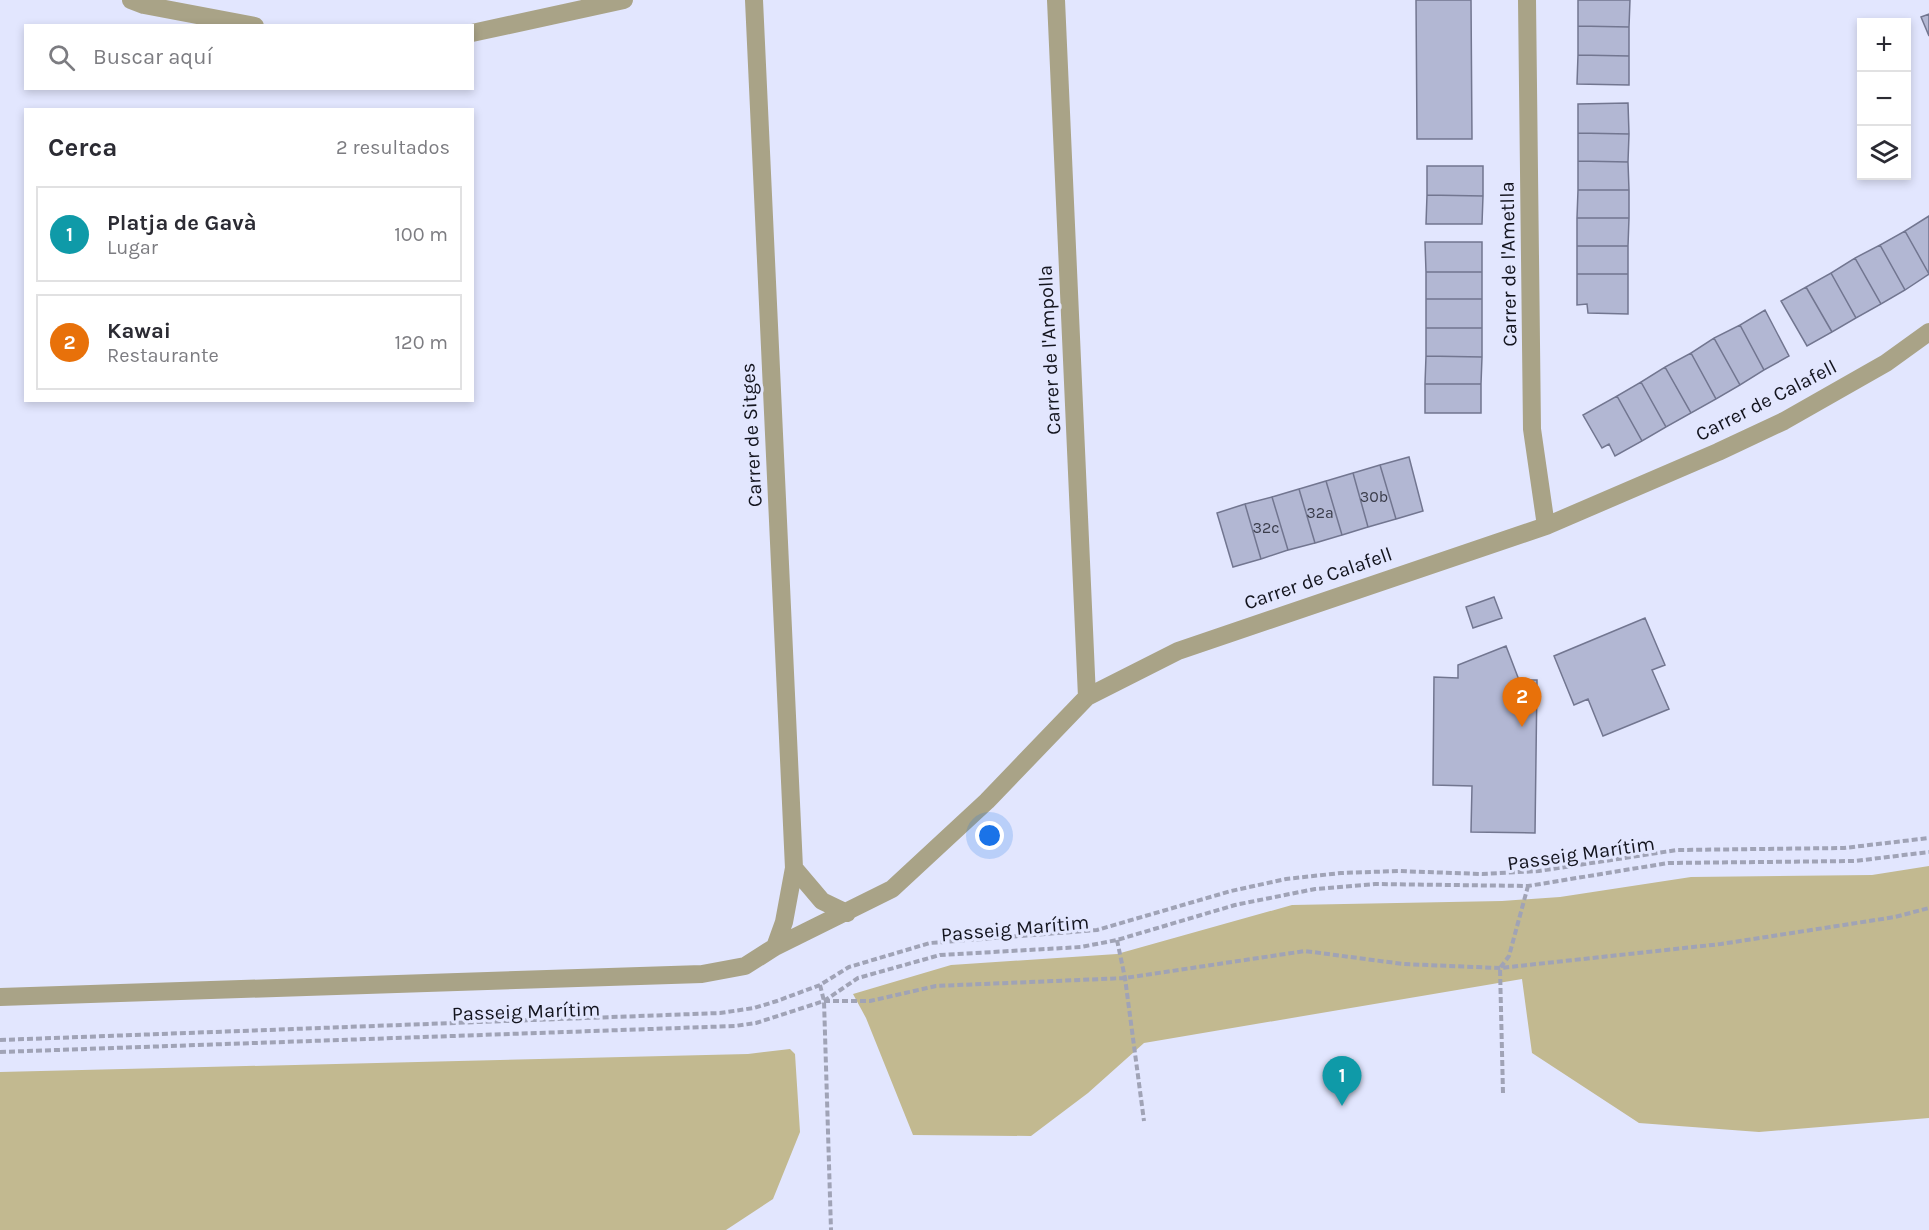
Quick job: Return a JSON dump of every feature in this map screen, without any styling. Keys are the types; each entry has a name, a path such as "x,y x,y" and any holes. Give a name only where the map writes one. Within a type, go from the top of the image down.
{"street":[{"path":"130,0 144,5 244,24"},
{"path":"474,33 624,0"},
{"name":"Carrer de Sitges","path":"754,0 794,868 784,922 775,947"},
{"name":"Carrer de l'Ampolla","path":"1056,0 1087,697"},
{"name":"Carrer de l'Ametlla","path":"1527,0 1532,429 1546,526"},
{"name":"Carrer de Calafell","path":"775,947 848,913 892,889 987,801 1087,697 1178,651 1546,526 1784,421 1886,363 1929,332"},
{"path":"794,868 822,901 848,913"},
{"name":"Passeig Marítim","path":"0,997 702,974 745,966 775,947"}],"path":[{"name":"Passeig Marítim","path":"0,1040 720,1013 754,1008 820,984 849,967 930,943 1097,930 1231,891 1286,879 1341,873 1398,871 1482,874 1539,872 1677,850 1844,848 1929,838"},
{"name":"Passeig Marítim","path":"0,1052 735,1026 756,1023 824,1001 858,978 940,956 1081,947 1117,940 1235,905 1315,889 1375,884 1528,886 1668,863 1855,861 1929,852"},
{"path":"1503,1093 1500,968 1509,956 1528,886"},
{"path":"824,1001 870,1001 936,986 1125,978 1305,951 1403,964 1500,968 1721,944 1895,917 1929,908"},
{"path":"1117,940 1125,978 1144,1121"},
{"path":"820,984 824,1001 831,1230"}],"shaded area":[{"path":"1929,866 1929,1118 1759,1132 1639,1123 1532,1053 1522,979 1144,1043 1088,1093 1031,1136 913,1135 866,1018 853,994 951,965 1117,954 1292,905 1502,901 1560,897 1691,877 1872,875"},
{"path":"790,1049 795,1054 800,1132 773,1199 726,1230 0,1230 0,1072 748,1054"}],"building":[{"path":"1416,0 1471,0 1472,139 1417,139"},
{"path":"1578,0 1630,0 1629,27 1578,26"},
{"path":"1929,14 1929,36 1921,17"},
{"path":"1578,26 1629,27 1629,56 1578,55"},
{"path":"1578,55 1629,56 1629,85 1577,84"},
{"path":"1628,103 1629,134 1578,133 1578,104"},
{"path":"1578,133 1629,134 1628,162 1578,161"},
{"path":"1578,161 1628,162 1629,190 1578,190"},
{"path":"1427,166 1483,166 1483,196 1427,195"},
{"path":"1578,190 1629,190 1629,218 1577,218"},
{"path":"1427,195 1483,196 1482,224 1426,224"},
{"path":"1929,216 1929,274 1905,231"},
{"path":"1577,218 1629,218 1628,246 1577,246"},
{"path":"1905,231 1929,274 1905,290 1880,245"},
{"path":"1425,242 1482,242 1482,272 1426,272"},
{"path":"1880,245 1905,290 1881,304 1855,258"},
{"path":"1577,246 1628,246 1628,274 1577,274"},
{"path":"1855,258 1881,304 1856,318 1831,273"},
{"path":"1426,272 1482,272 1482,299 1426,299"},
{"path":"1831,273 1856,318 1832,332 1806,287"},
{"path":"1577,274 1628,274 1628,314 1588,313 1587,304 1577,305"},
{"path":"1806,287 1832,332 1807,346 1781,301"},
{"path":"1426,299 1482,299 1482,328 1426,328"},
{"path":"1765,310 1789,356 1764,370 1740,325"},
{"path":"1740,325 1764,370 1740,385 1714,338"},
{"path":"1426,328 1482,328 1482,357 1426,356"},
{"path":"1714,338 1740,385 1716,399 1691,353"},
{"path":"1691,353 1716,399 1691,413 1665,367"},
{"path":"1426,356 1482,357 1481,384 1425,384"},
{"path":"1665,367 1691,413 1666,427 1641,382"},
{"path":"1641,382 1666,427 1642,441 1617,396"},
{"path":"1425,384 1481,384 1481,413 1425,413"},
{"path":"1617,396 1642,441 1615,456 1609,444 1602,448 1583,415"},
{"path":"1409,457 1423,511 1396,519 1380,465"},
{"path":"1380,465 1396,519 1368,527 1353,473"},
{"path":"1353,473 1368,527 1342,535 1326,481"},
{"path":"1326,481 1342,535 1315,543 1299,489"},
{"path":"1299,489 1315,543 1288,550 1272,497"},
{"path":"1272,497 1288,550 1261,559 1245,504"},
{"path":"1245,504 1261,559 1233,567 1217,513"},
{"path":"1494,597 1502,618 1473,628 1466,607"},
{"path":"1645,618 1665,665 1652,670 1669,709 1603,736 1588,699 1574,705 1554,656"},
{"path":"1506,646 1519,680 1537,680 1535,833 1471,832 1472,786 1433,785 1434,677 1458,678 1458,665"}],"place":[{"name":"Kawai","path":"1522,727"},
{"name":"Platja de Gavà","path":"1342,1106"}]}
